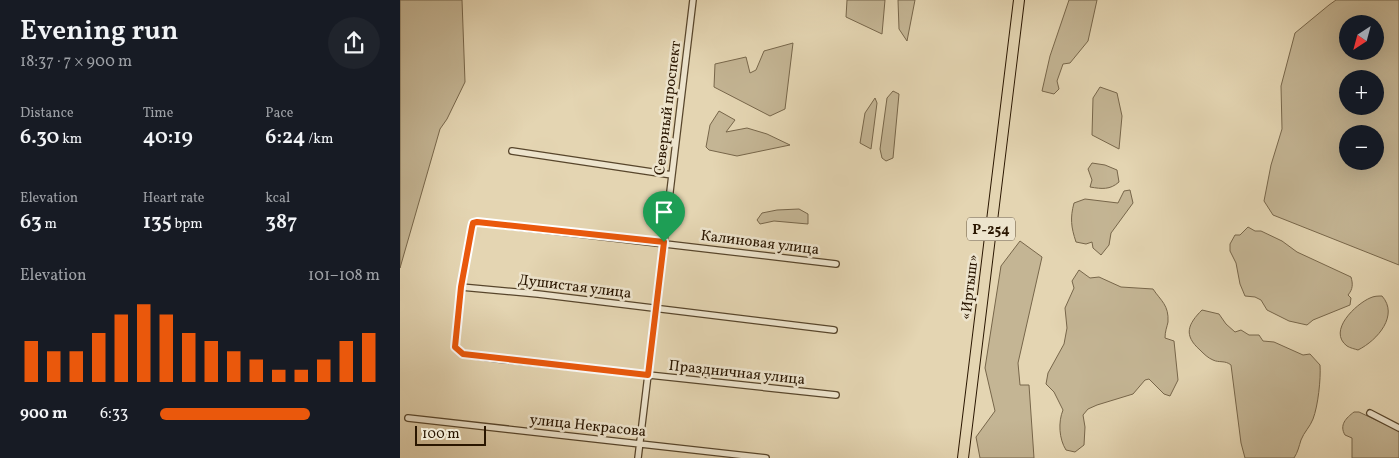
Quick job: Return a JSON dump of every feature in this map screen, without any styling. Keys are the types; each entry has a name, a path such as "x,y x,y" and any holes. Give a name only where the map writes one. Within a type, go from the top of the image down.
{"highway":[{"name":"«Иртыш»","path":"963,458 1019,0"}],"street":[{"name":"Северный проспект","path":"638,458 693,0"},
{"path":"512,151 672,175"},
{"name":"Калиновая улица","path":"461,287 473,223 477,222 664,242 836,264"},
{"name":"Душистая улица","path":"461,287 538,294 834,330"},
{"name":"Праздничная улица","path":"461,287 455,347 463,354 836,395"},
{"path":"1370,414 1399,428"},
{"name":"улица Некрасова","path":"408,418 766,458"}],"shaded area":[{"path":"400,0 462,0 465,82 440,129 400,268"},
{"path":"847,0 885,0 882,34 846,17"},
{"path":"898,0 915,0 907,41 899,29"},
{"path":"1069,0 1097,0 1088,41 1070,63 1063,64 1057,81 1059,89 1054,94 1042,91 1050,56"},
{"path":"1336,0 1399,0 1399,265 1273,215 1264,201 1271,165 1282,129 1281,86 1295,33"},
{"path":"793,43 785,109 770,116 714,87 715,64 746,57 750,73 756,70 764,51"},
{"path":"1100,87 1117,93 1122,116 1119,149 1092,135 1093,98"},
{"path":"893,91 899,94 893,158 886,161 882,158 880,149 887,98"},
{"path":"875,98 877,103 871,149 860,143 865,113"},
{"path":"719,111 735,120 726,132 747,128 767,134 790,145 737,156 709,150 706,147 710,125"},
{"path":"1092,163 1105,165 1117,170 1119,182 1106,188 1090,187 1092,180 1088,169"},
{"path":"1130,190 1133,203 1111,233 1109,245 1101,255 1093,248 1092,242 1086,244 1076,242 1072,222 1074,203 1085,199 1118,203 1124,191"},
{"path":"799,209 808,214 808,224 774,221 760,224 757,220 762,213"},
{"path":"1248,227 1282,241 1297,252 1351,277 1352,286 1348,295 1351,298 1350,305 1313,320 1307,325 1289,321 1267,310 1261,300 1245,296 1240,284 1236,263 1230,251 1230,244 1235,235 1240,235"},
{"path":"1020,241 1042,257 1018,363 1020,385 1029,385 1034,458 980,458 976,437 995,411 985,368 1001,266"},
{"path":"1079,270 1090,278 1099,277 1121,287 1153,289 1167,311 1168,322 1165,338 1174,341 1178,380 1170,396 1164,394 1149,379 1145,380 1133,394 1088,409 1083,415 1085,427 1084,445 1075,452 1066,450 1064,446 1060,430 1063,410 1054,392 1046,384 1048,373 1064,344 1067,328 1065,308 1074,288 1072,281"},
{"path":"1382,296 1387,303 1388,311 1387,319 1379,334 1358,350 1347,346 1342,340 1340,333 1346,319 1364,301"},
{"path":"1202,310 1219,314 1235,332 1241,330 1249,335 1259,335 1263,341 1274,342 1303,355 1310,354 1320,365 1319,392 1315,414 1302,437 1294,458 1245,458 1241,443 1231,365 1208,357 1195,345 1189,334 1193,320"},
{"path":"1354,412 1359,412 1399,431 1399,458 1352,458 1352,438 1345,435 1343,425 1346,419"}],"route":[{"path":"473,223 664,242 648,375 463,354 455,347 461,287 473,223"}]}
